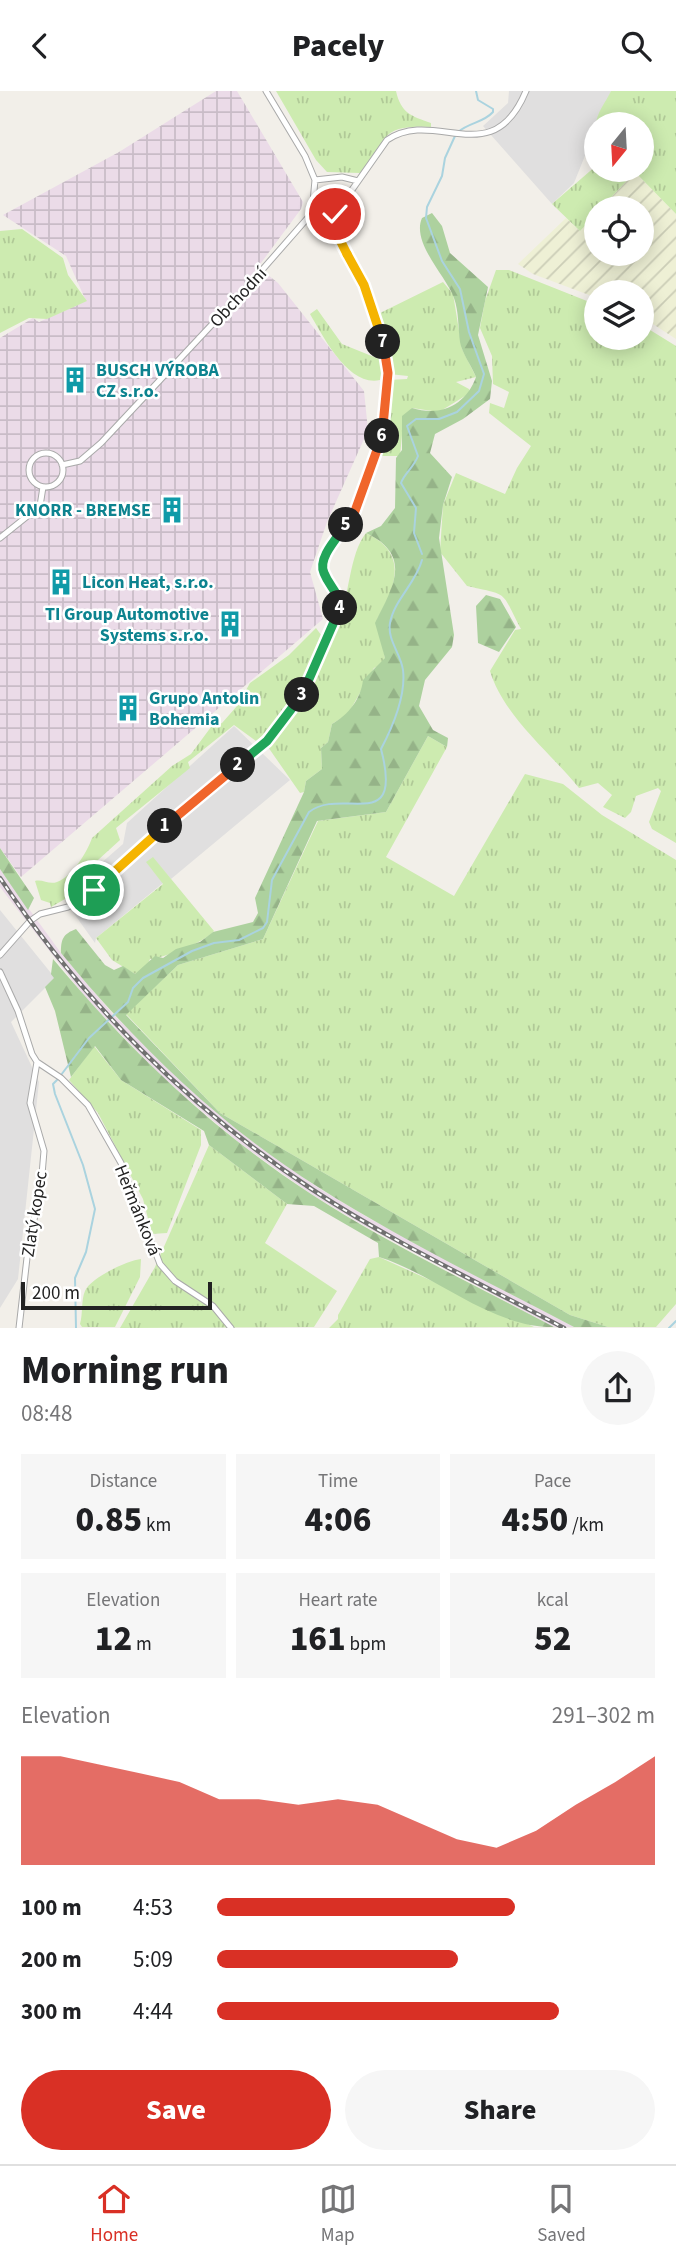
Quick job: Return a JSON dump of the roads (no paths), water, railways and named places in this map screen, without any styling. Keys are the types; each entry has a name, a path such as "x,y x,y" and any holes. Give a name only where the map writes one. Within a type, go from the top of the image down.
{"street":[{"path":"266,91 305,156 315,180 342,177 358,181"},
{"path":"0,955 30,921 40,914 68,907 94,890 161,829 267,741 299,703 340,608 338,593 323,572 323,560 355,511 378,447 382,435 388,373 382,335 364,285 336,232 335,214 387,140 408,131 484,135 515,114 526,91"},
{"name":"Obchodní","path":"0,538 40,506 44,487 58,482 62,465 79,461 101,443 301,228 314,206 315,180"},
{"path":"44,487 30,476 33,459 51,454 62,465"},
{"path":"0,972 37,1062"},
{"name":"Heřmánková","path":"37,1062 61,1078 88,1105 121,1163 165,1272 213,1306 231,1328"},
{"name":"Zlatý kopec","path":"19,1328 28,1249 44,1151 30,1103 37,1062"}],"waterway":[{"path":"458,132 493,112 493,109 478,100 476,91"},
{"path":"422,554 414,533 416,508 401,483 418,456 407,426 416,419 439,419 457,412 479,391 484,374 469,332 460,289 442,261 426,218 427,207 442,176 445,158 455,136"},
{"path":"61,1075 89,1038 128,1002 133,988 143,978 192,951 214,943 239,940 263,928 267,922 272,880 309,812 323,805 366,803 377,800 384,792 386,776 381,749 397,711 403,680 402,664 390,635 390,623 422,560"},
{"path":"57,1080 53,1084 55,1094 83,1165 95,1209 86,1252 75,1278 76,1328"},
{"path":"669,1328 676,1321"}],"railway":[{"path":"0,878 66,967 102,1009 181,1088 223,1124 267,1158 343,1209 405,1245 564,1328"}],"place":[{"name":"BUSCH VÝROBA CZ s.r.o.","path":"75,380"},
{"name":"KNORR - BREMSE","path":"172,510"},
{"name":"Licon Heat, s.r.o.","path":"61,582"},
{"name":"TI Group Automotive Systems s.r.o.","path":"230,624"},
{"name":"Grupo Antolin Bohemia","path":"128,708"}]}
